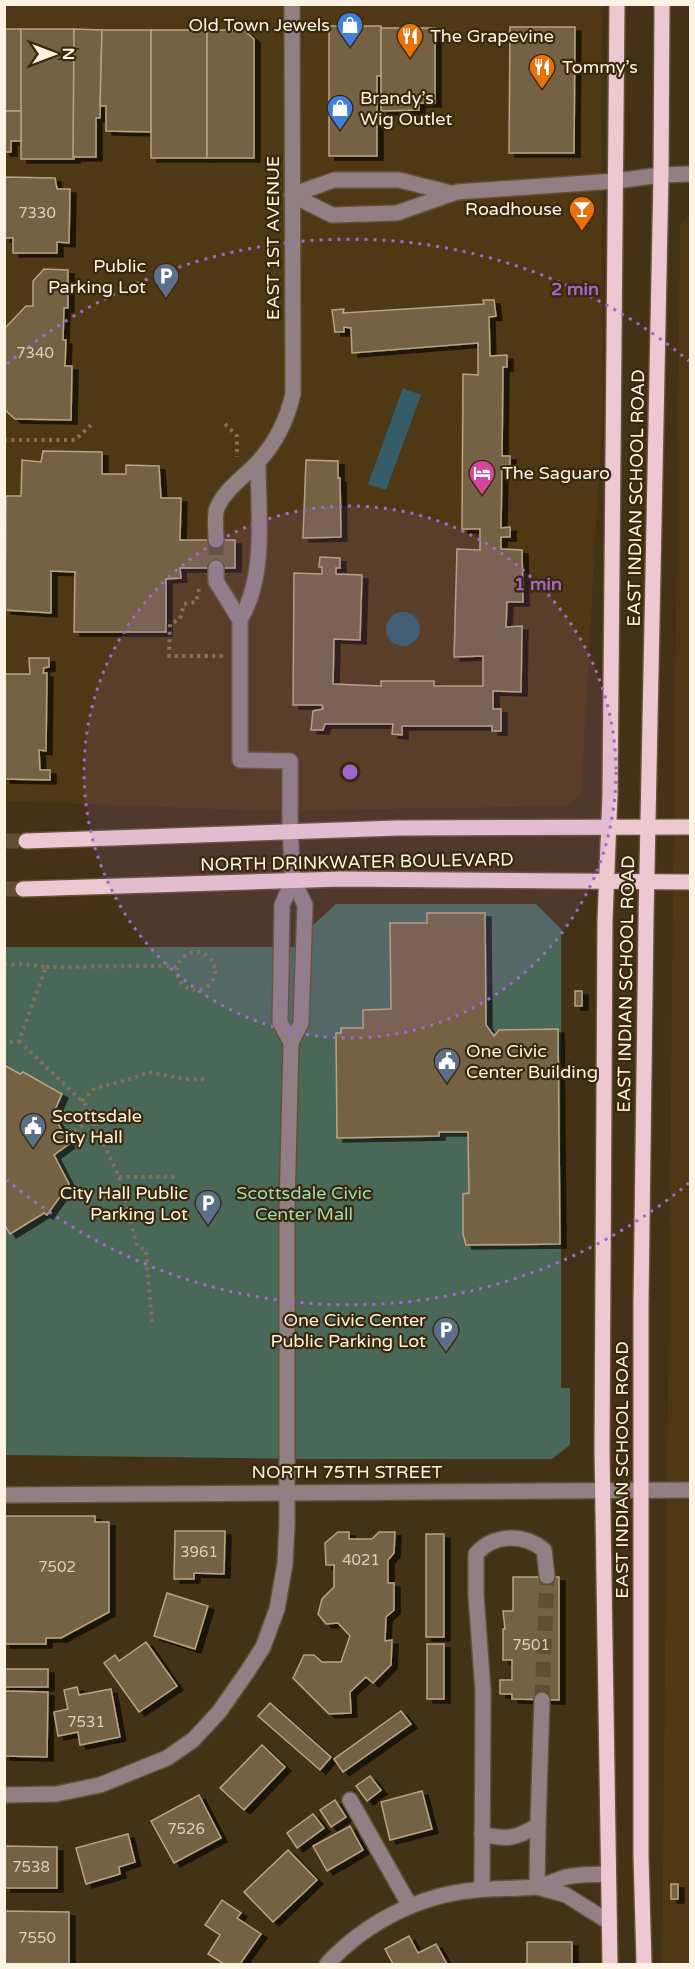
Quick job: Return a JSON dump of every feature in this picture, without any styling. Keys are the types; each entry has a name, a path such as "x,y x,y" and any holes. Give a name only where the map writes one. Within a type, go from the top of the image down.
{"main road":[{"name":"EAST INDIAN SCHOOL ROAD","path":"610,1965 602,1490 604,942 611,771 617,4"},
{"name":"EAST INDIAN SCHOOL ROAD","path":"644,1965 641,1856 641,1490 644,1072 661,175 662,4"},
{"name":"NORTH DRINKWATER BOULEVARD","path":"26,841 290,830 690,827"},
{"name":"NORTH DRINKWATER BOULEVARD","path":"23,889 293,880 494,879 690,882"}],"street":[{"name":"EAST 1ST AVENUE","path":"216,540 216,510 227,491 258,462 277,436 288,414 293,394 292,4"},
{"path":"292,195 332,215 397,213 451,193 690,174"},
{"path":"292,195 334,180 399,180 451,193"},
{"path":"4,1795 56,1794 100,1785 167,1758 193,1740 219,1712 263,1647 277,1609 285,1564 287,1491 287,1208 291,1043 301,1023 305,905 293,880 290,761 240,760 240,620 249,605 256,574 259,532 258,462"},
{"path":"216,568 216,581 240,620"},
{"path":"291,1043 280,1022 282,905 293,880"},
{"name":"NORTH 75TH STREET","path":"4,1495 287,1491 690,1490"},
{"path":"482,1889 483,1691 476,1595 476,1554 482,1548 503,1539 514,1537 534,1542 544,1550 547,1576"},
{"path":"537,1887 543,1700"},
{"path":"350,1800 410,1906"},
{"path":"482,1834 502,1839 518,1837 538,1825"},
{"path":"537,1887 565,1877 607,1874"},
{"path":"327,1965 343,1947 374,1924 410,1906 444,1896 482,1889 537,1887 566,1895 609,1922"}],"path":[{"path":"225,424 237,436 237,460"},
{"path":"4,440 75,440 91,425"},
{"path":"200,951 214,962 216,974 209,986 196,991 184,986 180,981 177,968 179,962 188,953 200,951"},
{"path":"4,965 177,968"},
{"path":"19,1041 46,967"},
{"path":"4,1043 19,1041"},
{"path":"19,1041 82,1101 92,1119 119,1177 137,1246 146,1250 152,1322"},
{"path":"82,1101 95,1088 149,1072 207,1079"},
{"path":"74,1131 92,1119"},
{"path":"119,1177 176,1177"}],"shaded area":[{"path":"5,5 603,5 601,109 603,402 581,795 566,806 268,811 5,801"},
{"path":"690,213 690,1964 662,1964 680,225"}],"green space":[{"name":"Scottsdale Civic Center Mall","path":"336,904 536,904 561,929 561,1388 570,1388 570,1445 552,1459 5,1455 5,947 310,947 311,927"}],"water":[{"path":"403,388 421,395 386,490 368,484"},
{"path":"403,612 415,617 420,629 415,641 403,646 391,641 386,629 391,617"}],"building":[{"path":"329,26 381,26 381,76 377,76 377,156 329,156"},
{"name":"Tommy’s","path":"510,27 575,27 574,153 509,153"},
{"path":"381,28 435,28 435,103 419,103 419,110 381,111"},
{"path":"4,29 21,29 21,111 4,111"},
{"path":"21,29 74,29 74,159 21,159"},
{"path":"74,29 102,30 100,118 96,118 96,157 73,157"},
{"path":"102,30 151,30 151,132 106,131 106,106 100,106"},
{"path":"151,30 207,30 207,158 151,158"},
{"path":"207,30 244,30 254,39 254,158 207,158"},
{"path":"4,111 21,111 21,141 11,141 11,152 4,152"},
{"path":"4,177 55,178 57,189 70,189 69,243 57,242 57,253 13,253 13,238 4,238"},
{"path":"44,269 68,270 68,308 64,308 63,340 66,340 65,366 72,366 71,420 15,419 4,409 4,329 26,306 33,306 33,281"},
{"name":"The Saguaro","path":"483,300 494,300 496,316 489,317 490,356 507,355 507,367 503,367 502,456 510,456 510,465 502,465 501,528 510,527 510,537 501,537 501,549 522,550 523,602 507,602 506,627 522,626 521,692 493,691 493,709 501,709 501,731 492,731 492,726 402,726 402,735 392,734 393,724 325,724 323,730 311,730 313,711 323,709 322,705 293,705 294,573 322,574 322,567 319,567 320,557 340,558 340,568 336,568 336,574 362,575 360,640 334,639 333,684 381,686 381,681 434,681 434,686 483,686 483,656 454,657 457,549 480,550 480,529 462,529 463,374 478,375 478,343 352,353 351,328 344,327 344,332 335,332 332,310 344,309 343,313 484,304"},
{"path":"43,451 102,452 102,474 126,474 126,465 159,466 161,498 181,498 180,540 235,540 235,568 180,568 181,578 166,579 166,632 74,632 75,572 51,571 51,613 5,610 6,496 21,496 22,460 41,462"},
{"path":"306,460 338,461 341,537 303,538"},
{"path":"29,658 49,658 49,667 44,668 43,673 47,673 46,751 39,750 40,770 50,770 50,780 4,779 4,674 30,674"},
{"name":"One Civic Center Building","path":"427,913 485,913 486,1025 494,1036 499,1030 558,1029 560,1244 466,1245 463,1234 463,1194 469,1193 468,1132 439,1132 439,1136 337,1138 336,1033 341,1033 341,1028 363,1028 363,1010 391,1009 390,923 427,923"},
{"path":"575,991 582,991 582,1006 575,1006"},
{"name":"Scottsdale City Hall","path":"4,1065 20,1074 23,1072 62,1094 53,1114 69,1144 54,1155 69,1184 47,1215 44,1213 10,1234 4,1224"},
{"path":"4,1516 95,1516 95,1522 109,1522 109,1612 61,1638 46,1638 46,1644 4,1644"},
{"path":"175,1531 225,1531 224,1574 194,1573 194,1579 174,1579"},
{"path":"338,1532 349,1532 349,1539 372,1539 379,1532 395,1532 394,1553 388,1560 388,1583 394,1583 394,1610 386,1617 385,1641 392,1640 391,1665 373,1683 366,1677 350,1692 351,1713 329,1714 293,1678 304,1655 314,1655 322,1662 341,1662 350,1636 338,1623 326,1624 318,1614 322,1599 334,1587 334,1565 326,1565 325,1543"},
{"path":"426,1534 444,1534 444,1637 426,1637"},
{"path":"513,1577 559,1577 559,1700 512,1699 512,1694 500,1694 500,1680 512,1680 512,1660 503,1660 503,1629 505,1629 503,1611 513,1611"},
{"path":"167,1593 208,1606 195,1649 154,1636"},
{"path":"146,1642 177,1686 139,1712 104,1663 115,1655 119,1661"},
{"path":"427,1644 444,1644 444,1699 427,1699"},
{"path":"4,1669 48,1669 48,1687 4,1687"},
{"path":"77,1687 79,1695 111,1689 120,1737 80,1745 78,1732 58,1736 54,1712 68,1709 64,1690"},
{"path":"4,1691 48,1692 47,1757 4,1756"},
{"path":"270,1703 331,1757 320,1770 258,1716"},
{"path":"401,1711 411,1724 343,1772 334,1759"},
{"path":"262,1745 285,1767 244,1810 220,1788"},
{"path":"370,1776 381,1790 367,1801 356,1786"},
{"path":"422,1791 432,1829 390,1840 381,1802"},
{"path":"199,1795 221,1838 174,1863 151,1821"},
{"path":"335,1800 346,1817 331,1827 320,1810"},
{"path":"313,1814 324,1828 297,1848 287,1833"},
{"path":"350,1826 363,1850 327,1871 313,1846"},
{"path":"128,1834 135,1862 119,1867 120,1874 86,1884 76,1848"},
{"path":"5,1846 57,1847 57,1888 5,1888"},
{"path":"288,1850 317,1880 273,1922 244,1892"},
{"path":"671,1884 678,1884 678,1899 671,1899"},
{"path":"222,1900 241,1913 237,1918 261,1934 240,1964 224,1964 208,1954 220,1935 205,1925"},
{"path":"4,1911 69,1912 69,1964 4,1964"},
{"path":"409,1936 418,1953 436,1944 447,1964 393,1964 385,1949"},
{"path":"527,1942 572,1942 572,1964 527,1964"}],"tunnel":[{"path":"216,540 216,568"},
{"path":"4,841 26,841"},
{"path":"4,889 23,889"},
{"path":"542,1700 547,1576"}],"place":[{"name":"Old Town Jewels","path":"350,48"},
{"name":"The Grapevine","path":"410,59"},
{"name":"Tommy’s","path":"542,90"},
{"name":"Brandy’s Wig Outlet","path":"340,131"},
{"name":"Roadhouse","path":"582,232"},
{"name":"Public Parking Lot","path":"166,299"},
{"name":"The Saguaro","path":"482,496"},
{"name":"One Civic Center Building","path":"447,1084"},
{"name":"Scottsdale City Hall","path":"33,1149"},
{"name":"City Hall Public Parking Lot","path":"208,1226"},
{"name":"One Civic Center Public Parking Lot","path":"446,1353"}]}
